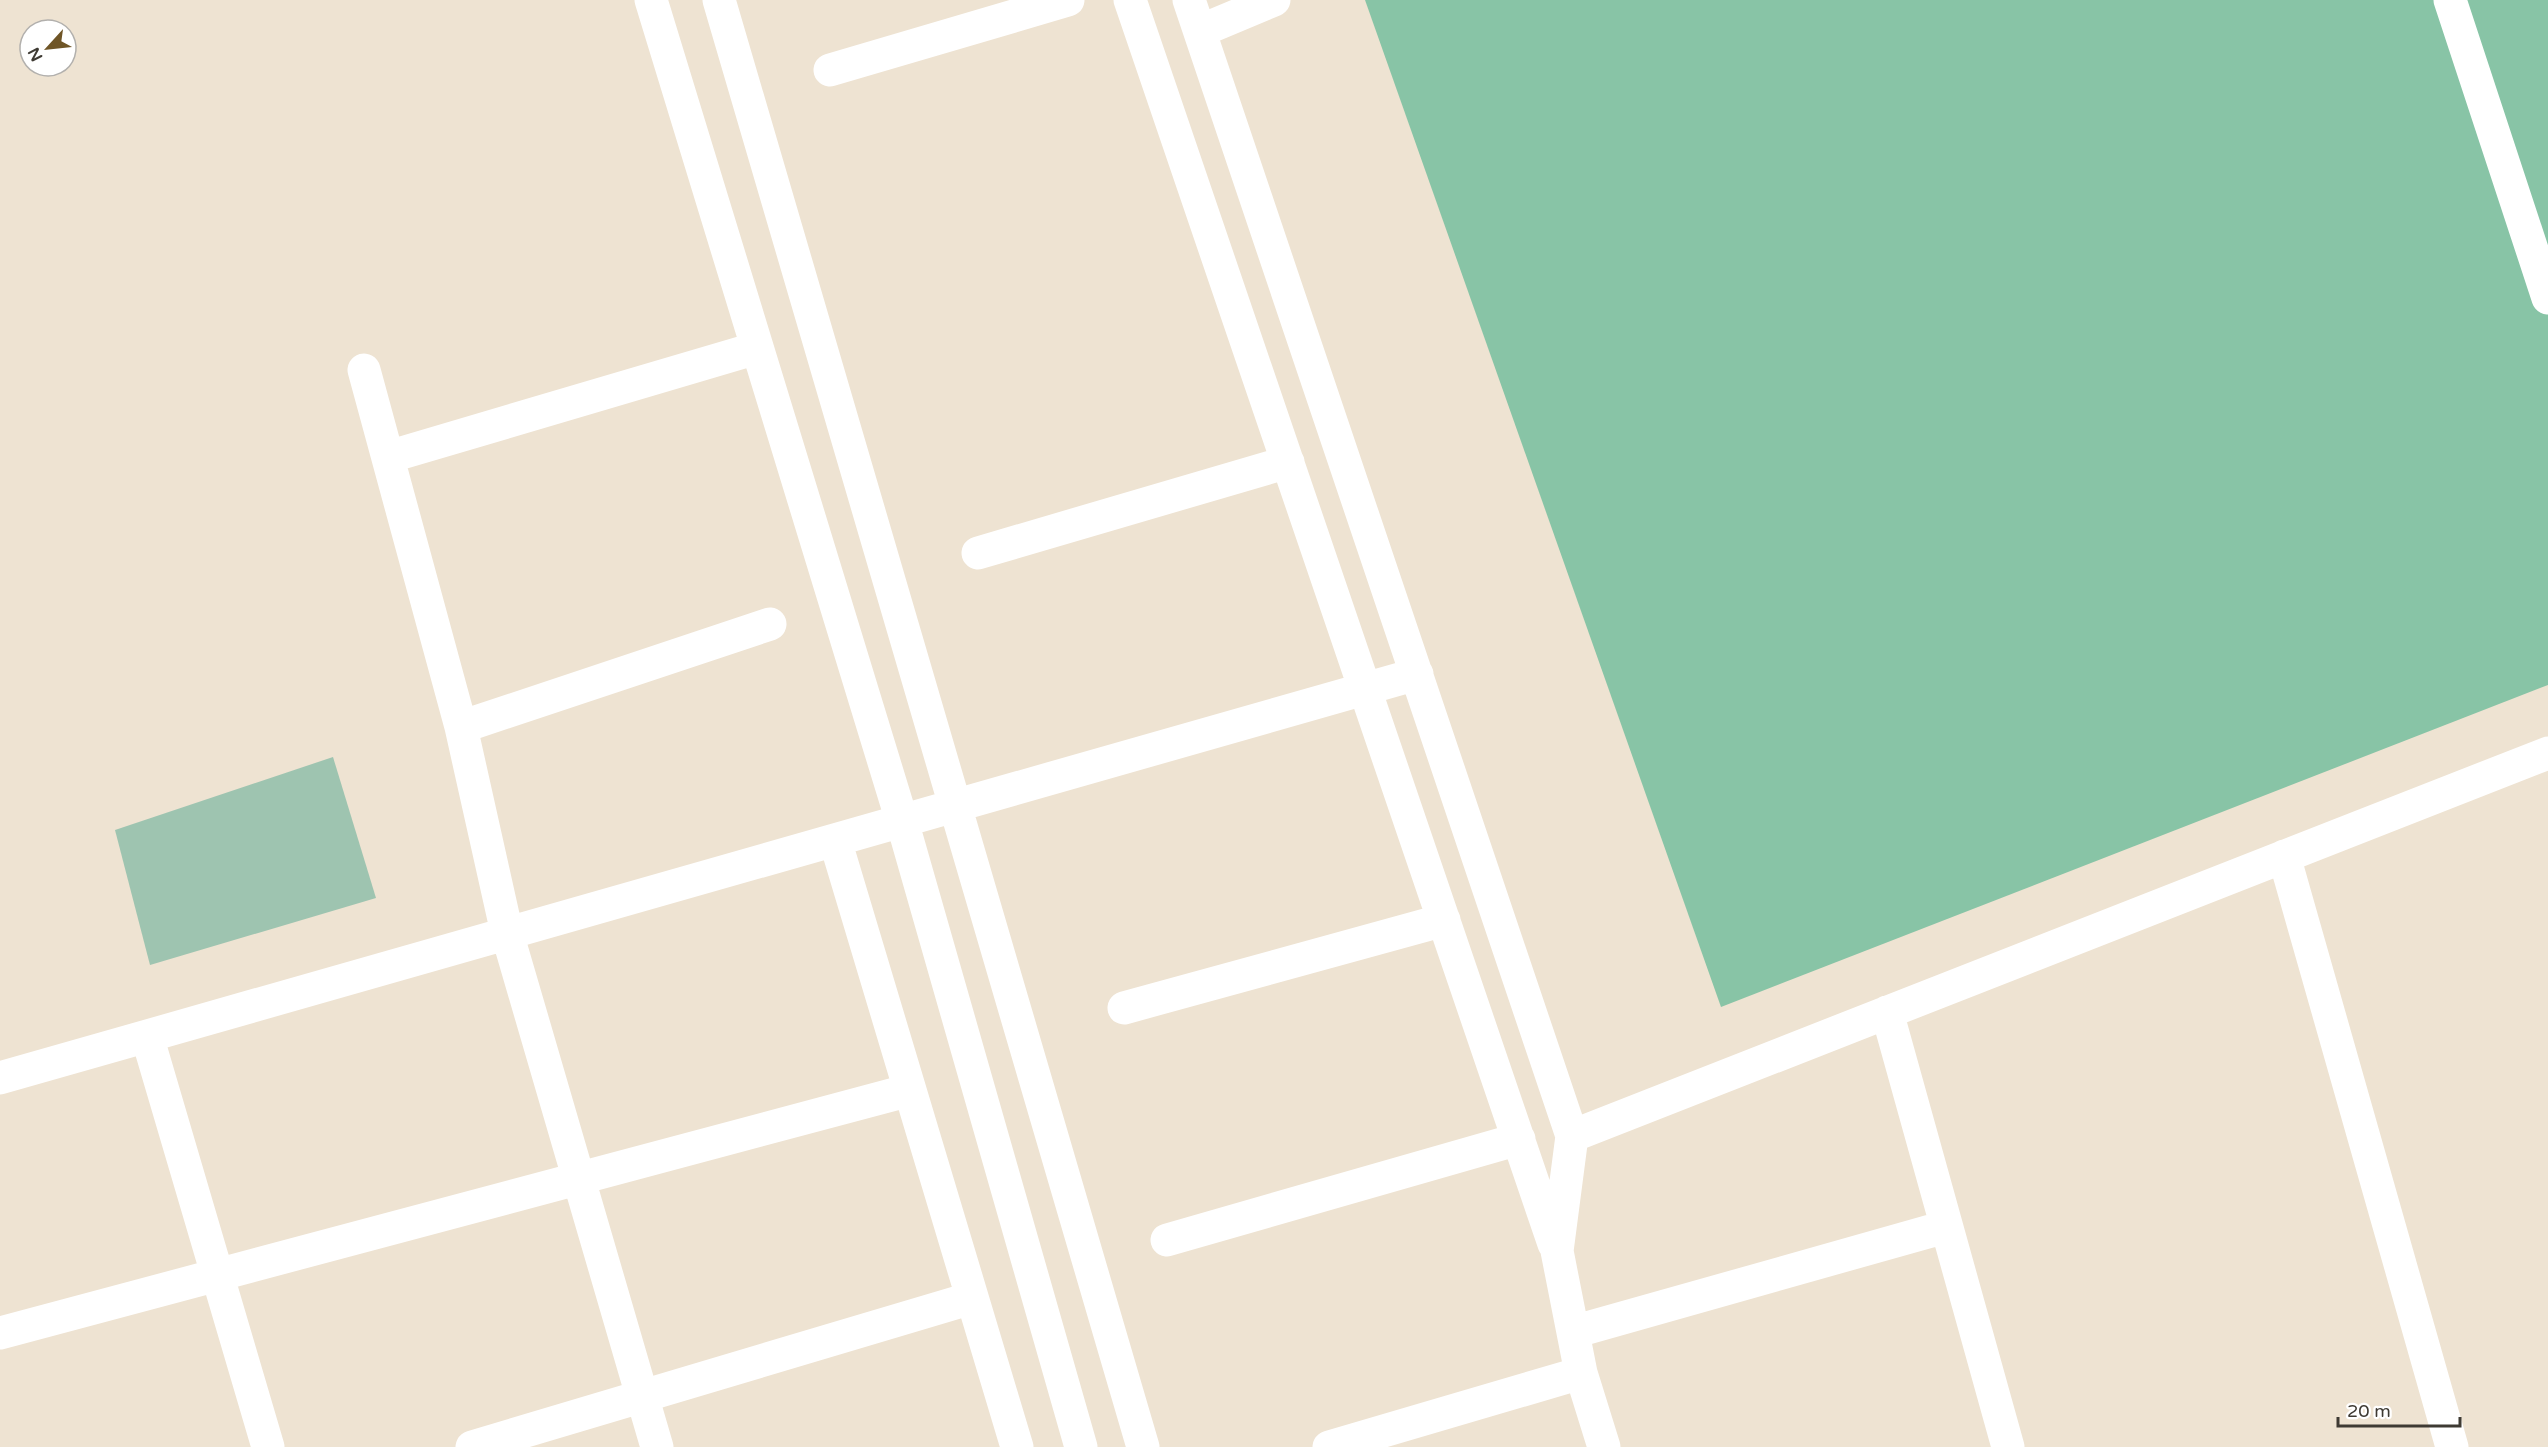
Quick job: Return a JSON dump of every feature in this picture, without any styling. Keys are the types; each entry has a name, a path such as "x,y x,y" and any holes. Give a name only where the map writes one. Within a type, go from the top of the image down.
{"street":[{"path":"651,0 902,820 1081,1447"},
{"path":"719,0 953,806 1143,1447"},
{"path":"830,70 1068,0"},
{"path":"1130,0 1557,1251 1581,1373 1604,1447"},
{"path":"1189,0 1572,1136 1557,1251"},
{"path":"1200,31 1274,0"},
{"path":"2450,0 2548,298"},
{"path":"388,457 757,348"},
{"path":"364,369 461,728 507,933 657,1447"},
{"path":"978,553 1288,462"},
{"path":"461,728 770,624"},
{"path":"0,1078 1417,674"},
{"path":"1572,1136 2548,753"},
{"path":"835,840 1017,1447"},
{"path":"2284,856 2452,1447"},
{"path":"1124,1008 1444,920"},
{"path":"1887,1012 2008,1447"},
{"path":"147,1036 268,1447"},
{"path":"0,1333 910,1090"},
{"path":"1167,1240 1519,1139"},
{"path":"1573,1332 1945,1227"},
{"path":"472,1447 972,1298"},
{"path":"1329,1447 1581,1373"}],"green space":[{"path":"1365,0 2548,0 2548,685 1721,1007"},
{"path":"333,757 376,898 150,965 115,830"}]}
